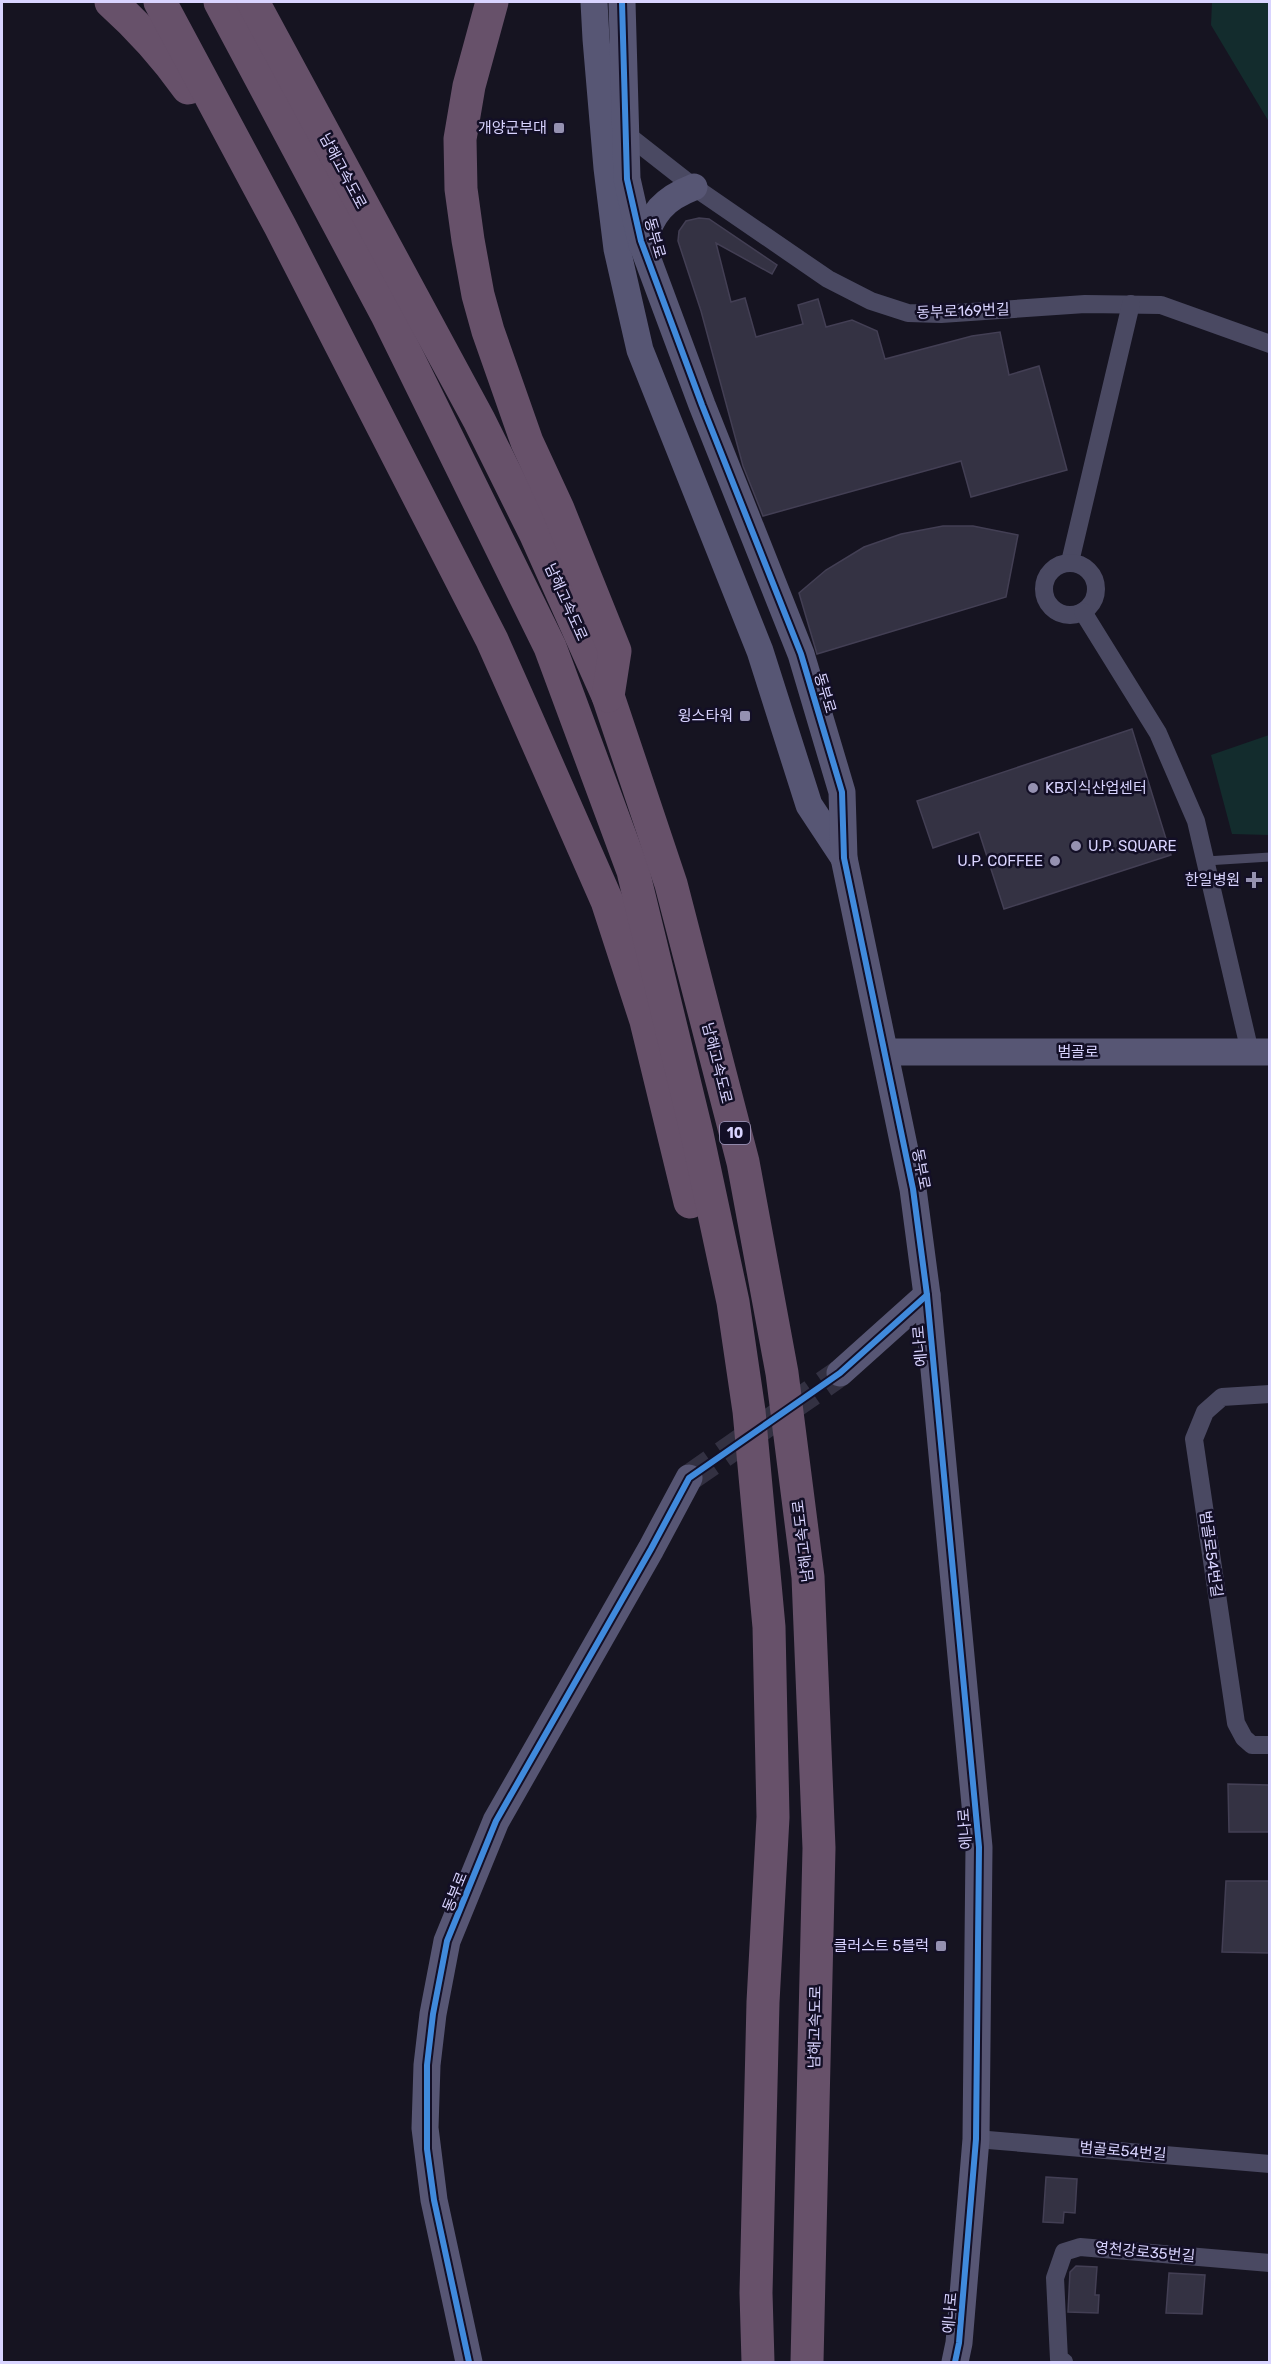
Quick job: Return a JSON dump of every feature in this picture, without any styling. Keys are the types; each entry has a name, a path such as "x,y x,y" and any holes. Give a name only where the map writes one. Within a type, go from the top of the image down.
{"highway":[{"path":"111,2 134,22 171,65 205,113 303,276"},
{"path":"160,2 280,226 303,276 492,640 607,901 646,1021 698,1236 733,1302"},
{"name":"남해고속도로","path":"220,2 387,315 550,647 633,871 698,1134 733,1302 749,1411 770,1639 773,1817 763,2002 756,2293 758,2362"},
{"name":"남해고속도로","path":"253,2 479,420 536,535 608,696 671,884 743,1162 782,1373 808,1577 819,1848 807,2362"},
{"path":"492,2 469,86 460,140 461,189 468,240 478,294 488,331 527,442 558,510 615,651 608,696"}],"street":[{"name":"동부로","path":"594,2 602,115 618,249 640,350 760,651 810,805 844,858"},
{"name":"동부로","path":"622,2 627,179 642,244 702,405 801,654 842,792 844,858 914,1189 927,1295"},
{"name":"동부로169번길","path":"602,115 694,187 828,279 871,301 908,313 941,314 1085,304 1161,305 1269,344"},
{"path":"642,244 649,224 661,206 674,194 694,187"},
{"path":"1070,562 1131,304"},
{"path":"1070,562 1086,568 1096,582 1095,599 1083,612 1075,615 1058,612 1051,607 1044,591 1048,574 1053,568 1070,562"},
{"path":"1083,612 1158,733 1196,821 1260,1052"},
{"name":"범골로","path":"886,1052 1260,1052"},
{"path":"840,1373 927,1295"},
{"name":"에나로","path":"927,1295 979,1847 976,2139 961,2356"},
{"name":"범골로54번길","path":"1269,1394 1222,1397 1204,1412 1194,1439 1236,1723 1244,1738 1252,1745 1269,1745"},
{"name":"동부로","path":"469,2362 434,2200 425,2127 427,2065 433,2014 447,1941 496,1821 689,1478"},
{"name":"범골로54번길","path":"976,2139 1269,2164"},
{"name":"영천강로35번길","path":"1064,2362 1059,2359 1055,2278 1064,2252 1080,2247 1269,2263"}],"lane":[{"path":"1206,861 1269,857"}],"green space":[{"path":"1212,2 1269,2 1269,122 1211,25"},
{"path":"1269,735 1269,835 1232,834 1211,755"}],"building":[{"path":"699,218 709,219 777,265 772,274 716,243 731,302 745,298 756,337 803,324 798,305 818,299 826,327 852,320 877,331 885,359 972,336 1000,332 1009,375 1039,366 1067,470 971,497 961,461 763,516 743,466 701,311 678,241 679,231 686,221"},
{"path":"943,526 973,526 1018,535 1006,597 817,654 799,593 826,570 864,547 901,534"},
{"path":"1132,729 1171,855 1004,909 979,832 933,848 917,801"},
{"path":"1228,1784 1269,1785 1269,1832 1229,1832"},
{"path":"1226,1881 1269,1881 1269,1953 1222,1952"},
{"path":"1046,2177 1077,2179 1075,2213 1064,2212 1063,2223 1043,2222"},
{"path":"1076,2266 1097,2267 1095,2295 1099,2295 1098,2313 1068,2312 1070,2272"},
{"path":"1169,2273 1205,2275 1202,2314 1166,2313"}],"tunnel":[{"path":"689,1478 840,1373"}],"cycle path":[{"path":"622,2 627,179 641,241 702,405 801,654 842,792 844,858 913,1189 927,1295 979,1847 976,2139 959,2343 955,2362"},
{"path":"469,2362 434,2200 427,2149 427,2065 433,2014 447,1941 496,1821 689,1478 840,1373 927,1295"}],"place":[{"name":"개양군부대","path":"559,128"},
{"name":"윙스타워","path":"745,716"},
{"name":"KB지식산업센터","path":"1033,788"},
{"name":"U.P. SQUARE","path":"1076,846"},
{"name":"U.P. COFFEE","path":"1055,861"},
{"name":"한일병원","path":"1254,880"},
{"name":"클러스트 5블럭","path":"941,1946"}]}
